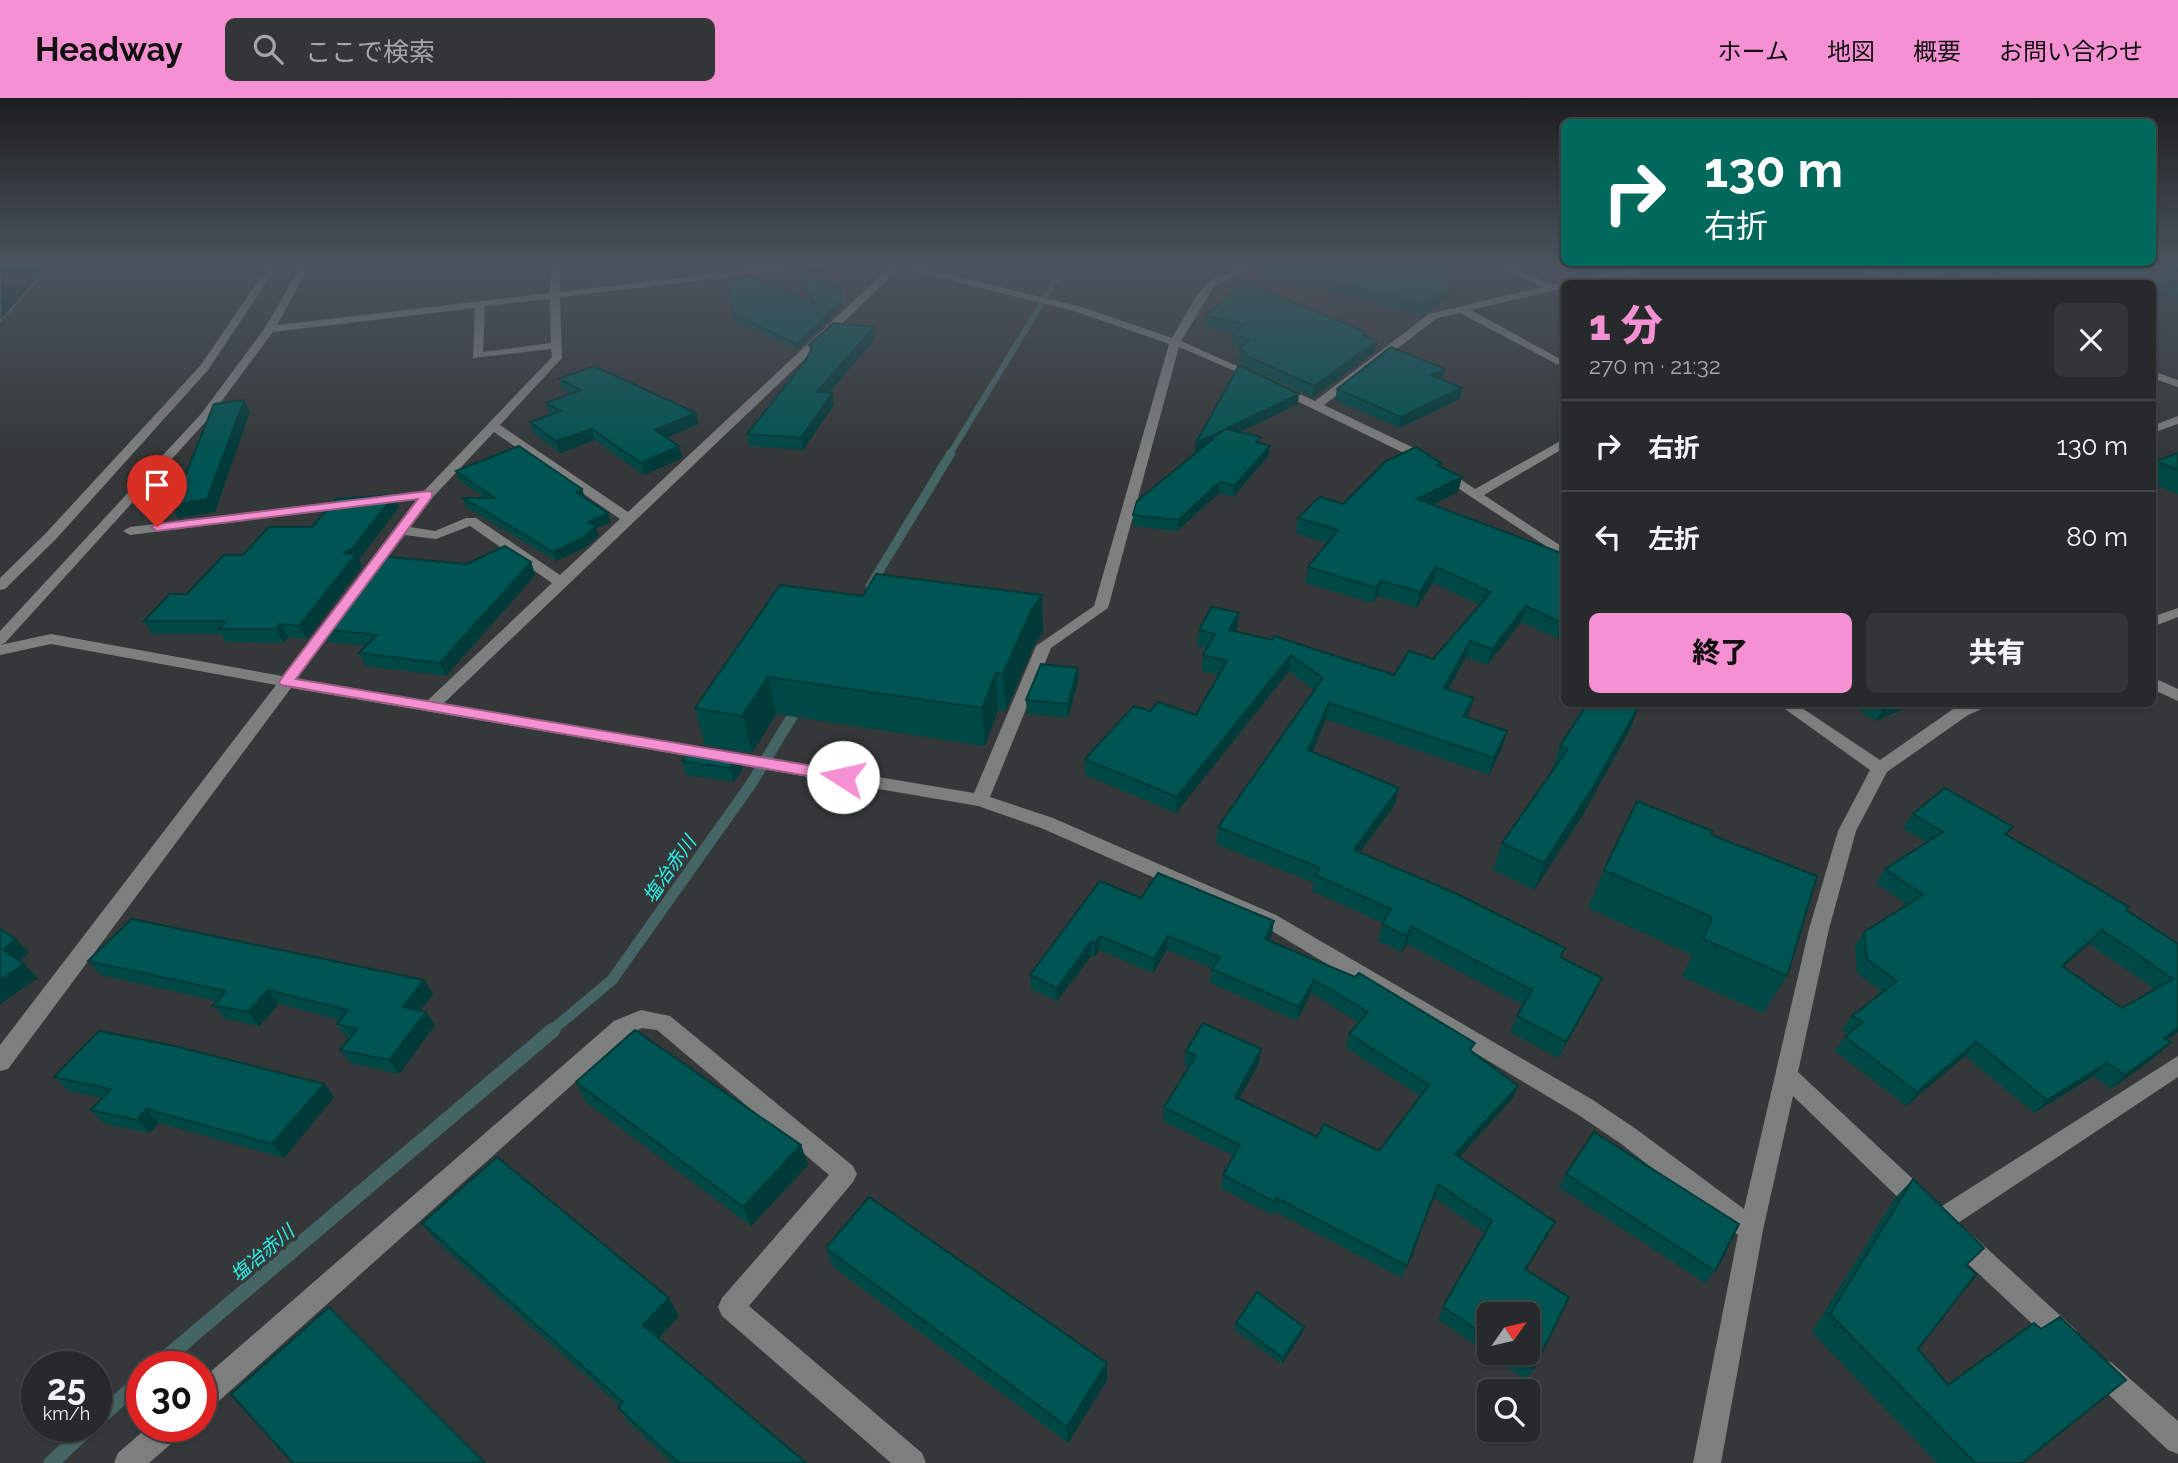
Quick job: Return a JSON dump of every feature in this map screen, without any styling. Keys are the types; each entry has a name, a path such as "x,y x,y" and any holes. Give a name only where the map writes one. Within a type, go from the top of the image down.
{"street":[{"path":"0,586 51,536 204,368 230,329"},
{"path":"0,640 205,416 270,329"},
{"path":"479,329 477,356 557,345"},
{"path":"360,584 428,494 557,358 556,329"},
{"path":"431,706 831,329"},
{"path":"1136,329 1175,342 1317,405 1410,451 1561,552"},
{"path":"981,800 1044,646 1101,608 1175,342 1183,329"},
{"path":"1317,405 1416,329"},
{"path":"1497,329 1561,363"},
{"path":"2156,376 2178,384"},
{"path":"2156,428 2178,420"},
{"path":"493,426 629,519"},
{"path":"1476,494 1561,445"},
{"path":"130,531 428,494"},
{"path":"401,530 436,535 471,522 562,583"},
{"path":"0,1062 344,606"},
{"path":"2156,621 2178,612"},
{"path":"0,650 51,639 286,682 981,800 1047,823 1269,919 1585,1107 1628,1136 1751,1230"},
{"path":"2156,684 2178,696"},
{"path":"1790,707 1880,768"},
{"path":"1707,1463 1751,1230 1819,929 1847,831 1880,768 1971,707"},
{"path":"217,1384 622,1027 641,1019 662,1022 845,1174 731,1307 912,1463"},
{"path":"1940,1221 2178,1065"},
{"path":"1786,1075 2178,1440"},
{"path":"128,1463 152,1442"}],"building":[{"path":"764,329 812,329 796,344"},
{"path":"827,329 873,329 817,392 832,393 801,438 747,434 805,361 813,347 809,345"},
{"path":"1240,329 1358,329 1366,332 1363,335 1377,341 1314,386 1245,355 1246,353 1239,349 1249,339 1232,335"},
{"path":"1391,347 1445,369 1431,375 1462,388 1401,417 1337,389"},
{"path":"1239,365 1299,394 1226,429 1261,437 1256,442 1270,446 1234,486 1220,482 1178,520 1133,515 1137,501 1224,430 1196,443"},
{"path":"594,366 696,413 655,430 679,446 641,463 592,429 556,441 530,422 561,411 546,403 581,390 559,379"},
{"path":"244,400 207,499 170,505 182,477 185,476 214,404"},
{"path":"519,446 582,489 576,492 608,513 588,522 596,526 583,538 553,552 463,498 494,498 456,471"},
{"path":"1416,447 1441,463 1437,465 1462,477 1417,499 1561,553 1561,623 1526,606 1492,649 1470,641 1444,688 1474,698 1463,716 1507,731 1494,758 1329,703 1308,750 1399,788 1354,850 1457,894 1565,948 1560,957 1602,978 1566,1042 1517,1016 1532,990 1412,927 1406,936 1382,924 1391,909 1315,875 1320,868 1218,827 1323,678 1291,655 1177,797 1085,759 1134,706 1150,711 1158,702 1196,715 1227,661 1203,655 1215,634 1199,630 1212,607 1239,613 1229,630 1272,640 1274,636 1394,675 1409,651 1433,659 1491,592 1436,567 1420,592 1381,581 1376,588 1308,567 1338,530 1298,518 1320,497 1343,504 1386,461"},
{"path":"2178,453 2178,470 2157,461"},
{"path":"394,495 352,549 343,553 356,554 299,626 280,624 276,629 218,629 226,621 144,621 170,594 187,594 224,555 243,555 269,527 312,527 336,499"},
{"path":"505,546 531,562 440,663 359,653 377,635 321,629 377,556 467,564"},
{"path":"876,574 1042,595 1032,609 1003,674 996,673 982,708 768,677 742,716 695,708 780,585 863,596"},
{"path":"1041,664 1078,668 1068,704 1026,700"},
{"path":"1585,707 1638,707 1592,789 1544,863 1502,843 1568,749 1560,746"},
{"path":"691,746 739,754 730,768 682,761"},
{"path":"1945,788 2013,827 2005,834 2129,907 2126,910 2178,944 2178,1028 2164,1038 2171,1042 2125,1075 2107,1063 2047,1100 1976,1042 1917,1092 1845,1037 1863,1022 1852,1016 1897,981 1867,959 1864,932 1923,895 1885,869 1943,832 1913,814","holes":["2102,930 2173,979 2122,1008 2062,966"]},
{"path":"1637,801 1712,831 1711,835 1817,876 1787,976 1703,939 1712,917 1604,870"},
{"path":"1158,873 1274,921 1265,939 1355,977 1359,973 1475,1043 1470,1050 1518,1086 1455,1154 1555,1222 1525,1269 1569,1297 1540,1356 1540,1302 1477,1302 1477,1330 1443,1307 1492,1221 1438,1184 1407,1266 1277,1198 1275,1202 1223,1175 1240,1145 1164,1107 1196,1056 1186,1051 1203,1023 1261,1049 1235,1097 1317,1137 1324,1124 1379,1151 1429,1085 1349,1034 1368,1012 1314,980 1299,1007 1212,969 1220,957 1168,936 1154,959 1100,936 1095,943 1091,942 1057,988 1030,975 1100,881 1141,898"},
{"path":"132,919 424,980 403,1007 426,1012 389,1060 340,1050 357,1029 337,1024 348,1010 268,990 248,1012 213,1005 226,991 88,961"},
{"path":"0,929 16,939 3,950 24,964 0,980"},
{"path":"635,1030 801,1145 743,1207 576,1082"},
{"path":"99,1031 174,1046 324,1084 272,1144 146,1109 137,1120 91,1110 111,1089 54,1077"},
{"path":"1594,1132 1739,1224 1715,1271 1566,1174"},
{"path":"497,1157 669,1298 643,1325 806,1463 679,1463 618,1408 623,1402 422,1223"},
{"path":"1913,1179 1984,1248 1966,1265 1976,1274 1918,1349 1948,1385 2034,1323 2041,1329 2060,1317 2126,1380 2022,1463 1975,1463 1830,1314"},
{"path":"869,1197 1107,1363 1067,1427 826,1248"},
{"path":"1257,1292 1304,1327 1283,1358 1236,1323"},
{"path":"329,1307 485,1463 293,1463 231,1394"}],"waterway":[{"name":"塩冶赤川","path":"950,454 1026,329"},
{"name":"塩冶赤川","path":"870,586 951,453"},
{"name":"塩冶赤川","path":"551,1031 612,980 751,784 799,705"},
{"name":"塩冶赤川","path":"174,1351 553,1030"},
{"name":"塩冶赤川","path":"112,1406 126,1394"},
{"name":"塩冶赤川","path":"51,1463 74,1442"}],"route":[{"path":"157,527 428,494 286,682 843,777"}]}
